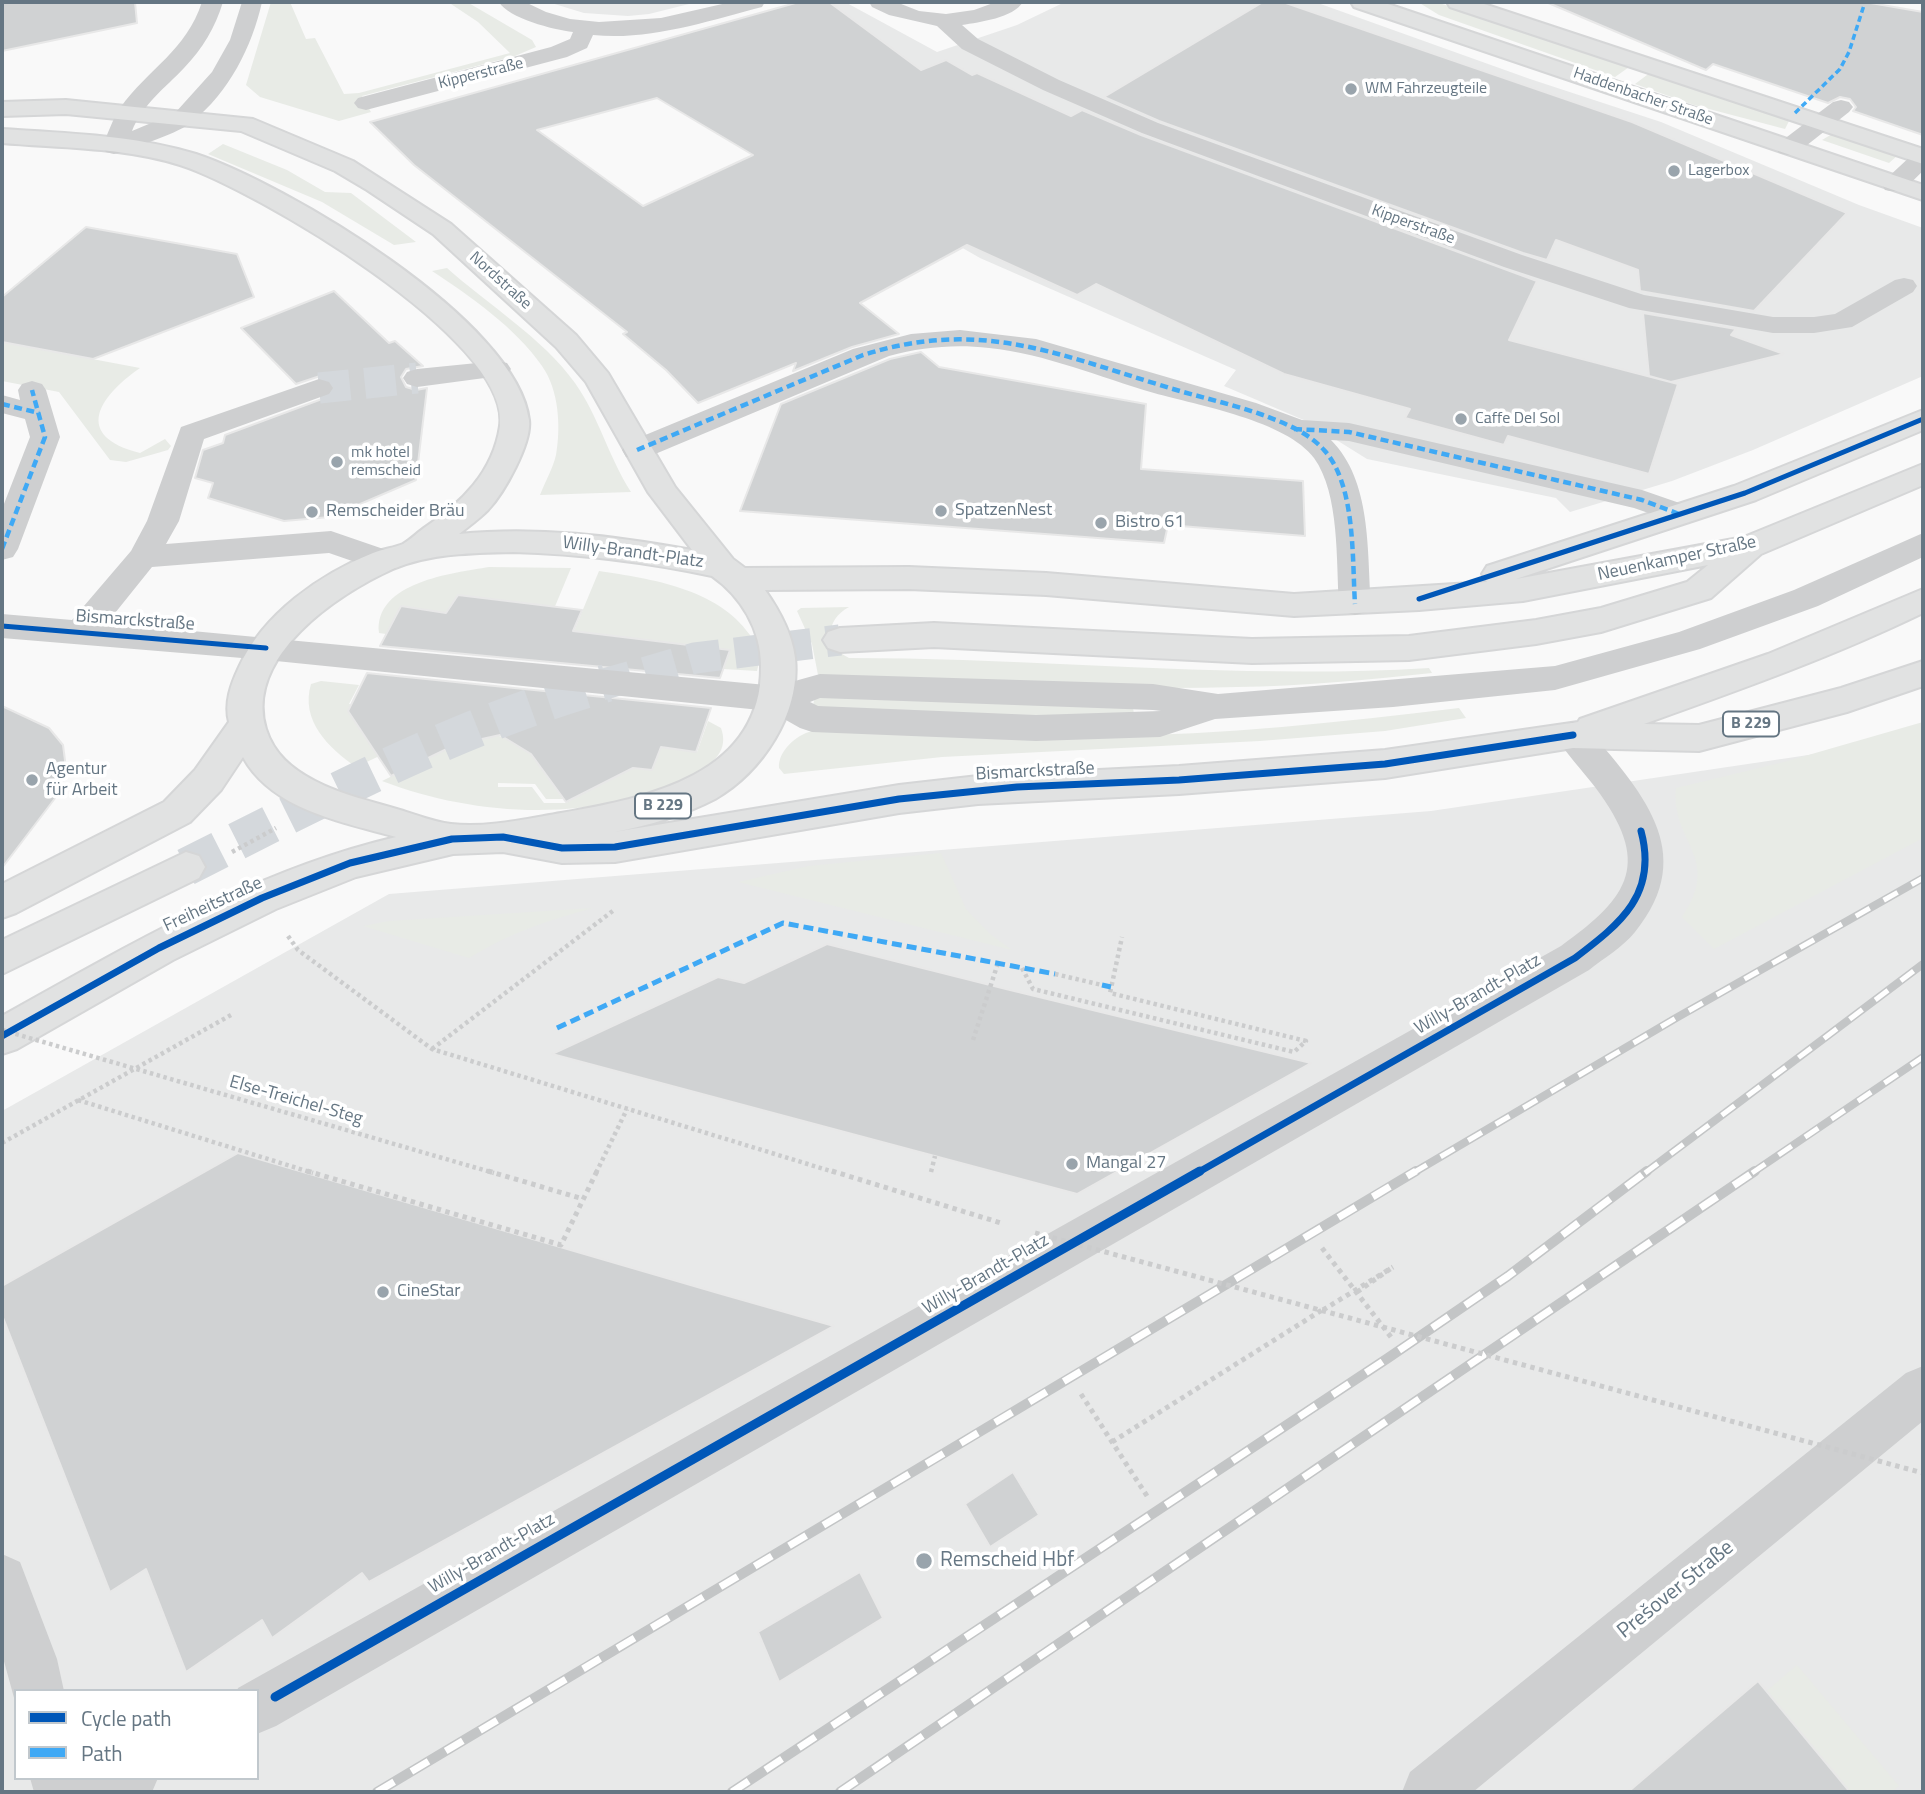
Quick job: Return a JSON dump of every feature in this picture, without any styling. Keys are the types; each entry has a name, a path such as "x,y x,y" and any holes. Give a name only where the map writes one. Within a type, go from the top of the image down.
{"main road":[{"name":"Haddenbacher Straße","path":"1362,2 1923,193"},
{"path":"1409,2 1460,37"},
{"name":"Haddenbacher Straße","path":"1458,2 1923,157"},
{"path":"1503,2 1549,32"},
{"name":"Nordstraße","path":"2,109 66,107 245,124 344,166 442,229 566,341 598,380 663,492 730,573"},
{"path":"2,136 114,147 187,159 239,179 291,206 350,244 449,321 497,369 507,386 516,419 508,452 479,502 416,549"},
{"path":"1894,185 1923,205"},
{"name":"B 229","path":"730,573 1046,584 1294,605 1419,599 1781,479 1923,419"},
{"name":"Neuenkamper Straße","path":"1419,599 1522,590 1751,546 1923,474"},
{"name":"Willy-Brandt-Platz","path":"562,542 658,553 730,573 755,602 776,642 779,676 777,699 746,754 719,779 674,803 612,819 503,837 452,839 323,801 279,779 259,756 244,728 243,691 266,648 306,607 343,580 416,549 464,543 562,542"},
{"path":"840,640 934,635 1252,651 1409,648 1536,632 1601,620 1653,605 1699,590 1751,546"},
{"name":"B 229","path":"1573,735 1836,642 1923,600"},
{"name":"B 229","path":"1573,735 1699,738 1847,699 1923,673"},
{"path":"2,902 177,812 208,780 244,728"},
{"name":"Bismarckstraße","path":"503,837 562,848 615,847 899,799 1017,787 1179,780 1385,764 1573,735"},
{"name":"Freiheitstraße","path":"2,1036 159,948 262,898 350,863 452,839"},
{"path":"2,958 186,867"}],"street":[{"path":"114,147 129,113 181,59 208,22 212,2"},
{"name":"Nordstraße","path":"114,147 183,118 222,75 241,40 251,2"},
{"path":"509,2 540,18 585,29 629,30 661,25 754,2"},
{"path":"880,2 903,15 926,20 973,17 1013,2"},
{"name":"Kipperstraße","path":"943,20 970,44 1051,85 1150,128 1513,261 1639,302 1773,325 1814,324 1842,321 1904,286"},
{"name":"Kipperstraße","path":"366,103 559,52 579,43 585,29"},
{"path":"1788,148 1841,107"},
{"path":"1894,185 1923,157"},
{"path":"637,450 863,355 899,343 943,338 994,340 1048,351 1249,411 1294,429 1326,452 1339,475 1347,508 1355,604"},
{"path":"417,378 497,369"},
{"path":"80,633 143,557 163,521 188,430 319,388"},
{"path":"2,404 36,402 45,437 2,549"},
{"path":"1294,429 1349,432 1642,500 1680,514"},
{"path":"143,557 331,542 384,561"},
{"path":"777,699 812,719 1036,728 1160,724 1218,707 1555,678 1701,637 1806,598 1923,544"},
{"name":"Bismarckstraße","path":"2,625 266,648 777,699"},
{"name":"Willy-Brandt-Platz","path":"259,1706 1575,958 1622,920 1647,876 1649,858 1646,842 1628,807 1573,735"},
{"name":"Prešover Straße","path":"1430,1792 1923,1390"},
{"path":"2,1580 30,1659 37,1689"},
{"path":"104,1792 126,1780"}],"path":[{"path":"432,1049 614,910"},
{"path":"1022,968 1033,989 1294,1052 1306,1041 1110,993 1122,937"},
{"path":"298,950 432,1049 1008,1226"},
{"path":"973,1040 998,963"},
{"path":"1055,974 1102,985"},
{"path":"2,1143 231,1015"},
{"path":"78,1100 214,1144 561,1245 627,1109"},
{"path":"931,1172 935,1156"},
{"path":"1022,1230 1923,1473"},
{"path":"1322,1248 1391,1337"},
{"path":"1112,1442 1393,1267 1356,1292"},
{"path":"1081,1394 1147,1496"}],"shaded area":[{"path":"271,2 290,2 306,39 315,38 344,94 359,93 510,53 478,22 448,2 467,2 532,40 536,47 515,56 362,96 371,112 339,121 260,97 246,85"},
{"path":"548,2 697,2 649,14 628,16 584,13"},
{"path":"799,2 845,2 937,52 1017,25 1065,2 1315,2 1530,79 1661,122 1859,205 1923,228 1923,376 1753,450 1672,481 1570,512 1556,498 1367,459 1306,421 1224,386 1236,370 980,258 838,177 660,97 613,54"},
{"path":"1418,2 1436,2 1632,65 1615,77 1439,15"},
{"path":"1651,72 1790,119 1785,129 1694,105 1635,84"},
{"path":"1832,134 1897,156 1889,163 1822,140"},
{"path":"223,144 287,170 325,192 351,193 416,242 394,245 322,202 208,154"},
{"path":"447,268 531,336 562,367 583,396 631,492 540,495 553,465 558,444 557,409 548,376 531,352 506,326 432,271"},
{"path":"2,342 140,368 125,379 104,403 99,415 99,426 106,437 119,446 140,453 165,439 171,446 168,450 126,462 110,460 59,392 2,381"},
{"path":"489,567 571,568 551,616 483,598 458,595 446,613 401,607 386,634 379,633 381,616 389,602 402,591 437,577"},
{"path":"599,571 682,588 720,606 736,619 753,639 759,657 757,671 723,669 729,650 574,631"},
{"path":"849,607 835,619 831,633 835,647 849,658 1211,670 1356,671 1429,668 1432,673 1310,684 1185,688 1027,685 818,675 812,644 797,611 801,608"},
{"path":"321,681 359,685 349,704 458,719 356,767 327,742 313,722 309,697 311,684"},
{"path":"815,697 1133,708 1134,714 985,717 833,711 813,705"},
{"path":"1459,708 1466,718 1385,731 1260,741 942,757 784,774 779,768 781,756 789,745 812,731 1031,736 1149,735 1282,727"},
{"path":"708,721 721,728 723,736 721,749 714,760 695,773 659,790 620,801 580,808 499,808 458,803 382,781 456,745 495,735 507,738 531,754 563,799 546,799 535,784 498,783 498,787 532,787 544,803 566,803 628,767 652,770 661,747 697,752"},
{"path":"1923,722 1923,838 1714,949 1682,917 1698,879 1697,864 1676,807 1676,788 1784,762"},
{"path":"1923,738 1923,1792 2,1792 2,1111 389,894 1431,811"},
{"path":"941,853 966,909 990,934 1012,950 738,882 809,866"},
{"path":"593,908 530,928 469,958 363,926 389,921"},
{"path":"1797,1665 1899,1786 1892,1792 1648,1792"}],"building":[{"path":"2,2 135,2 137,23 2,51"},
{"path":"799,2 829,2 921,70 946,60 972,75 977,73 1071,116 1082,110 1141,135 1537,281 1509,340 1678,384 1649,474 1508,436 1504,445 1405,418 1410,409 1284,374 1096,284 1077,295 967,245 860,303 899,334 852,347 793,371 796,363 698,403 666,370 623,334 627,332 414,165 370,122","holes":["657,98 753,155 643,206 537,130"]},
{"path":"1263,2 1283,2 1632,122 1847,213 1754,311 1640,291 1638,270 1556,240 1547,260 1523,253 1159,121 1104,97"},
{"path":"1546,2 1865,2 1923,12 1923,135 1853,111 1856,107 1850,99 1840,97 1828,103 1713,64 1706,70"},
{"path":"86,227 237,254 254,297 93,359 2,342 2,297"},
{"path":"334,291 389,343 395,341 423,366 406,369 401,377 406,387 416,390 427,388 416,480 330,517 284,521 208,498 213,483 195,478 203,450 223,443 225,435 330,396 335,389 331,381 320,376 296,384 241,328"},
{"path":"1643,313 1736,329 1731,335 1784,354 1671,382 1649,376"},
{"path":"921,352 939,367 1146,404 1141,469 1303,481 1305,536 1168,525 1164,543 740,511 781,404 890,359"},
{"path":"458,595 582,610 573,631 730,650 720,678 380,646 401,606 446,613"},
{"path":"367,673 711,708 696,752 661,747 652,770 633,768 566,802 531,754 500,735 455,745 391,776 348,711"},
{"name":"Agentur für Arbeit","path":"2,706 49,728 63,745 66,768 59,793 2,868"},
{"path":"827,944 1311,1063 1077,1194 552,1054 718,977 744,983"},
{"path":"238,1153 834,1326 369,1582 362,1573 272,1638 262,1620 186,1672 146,1569 110,1592 2,1315 2,1286"},
{"path":"1013,1472 1039,1515 990,1547 965,1504"},
{"path":"860,1572 883,1618 779,1682 758,1632"},
{"path":"1758,1681 1850,1792 1628,1792"}],"tunnel":[{"path":"319,388 417,378"},
{"path":"601,685 695,658 840,640"},
{"path":"186,867 445,741 552,700 607,683"}],"railway":[{"path":"1413,1173 1676,1018 1923,878"},
{"path":"1645,1173 1923,964"},
{"path":"1752,1173 1923,1057"},
{"path":"377,1792 1416,1171"},
{"path":"732,1792 1388,1358 1508,1276 1647,1171"},
{"path":"840,1792 1755,1171"}],"marked path":[{"path":"1795,113 1840,69 1849,52 1865,2"},
{"path":"637,450 863,355 895,346 927,340 976,338 1036,347 1263,415 1294,428 1317,443 1336,469 1347,506 1355,604"},
{"path":"2,549 45,437 32,390"},
{"path":"2,404 39,413"},
{"path":"1294,429 1349,432 1642,500 1679,514"},
{"path":"557,1028 783,923 1055,974"},
{"path":"1102,985 1111,987"}],"cycle path":[{"path":"1419,599 1745,493 1923,419"},
{"path":"2,626 266,648"},
{"path":"2,1036 159,948 262,898 350,863 452,839 503,837 562,848 615,847 899,799 1017,787 1179,780 1385,764 1573,735"},
{"path":"275,1697 1575,958 1621,919 1642,889 1647,871 1647,852 1641,831"}],"place":[{"name":"WM Fahrzeugteile","path":"1351,89"},
{"name":"Lagerbox","path":"1674,171"},
{"name":"Caffe Del Sol","path":"1461,419"},
{"name":"mk hotel remscheid","path":"337,462"},
{"name":"SpatzenNest","path":"941,511"},
{"name":"Remscheider Bräu","path":"312,512"},
{"name":"Bistro 61","path":"1101,523"},
{"name":"Agentur für Arbeit","path":"32,780"},
{"name":"Mangal 27","path":"1072,1164"},
{"name":"CineStar","path":"383,1292"},
{"name":"Remscheid Hbf","path":"924,1561"}]}
